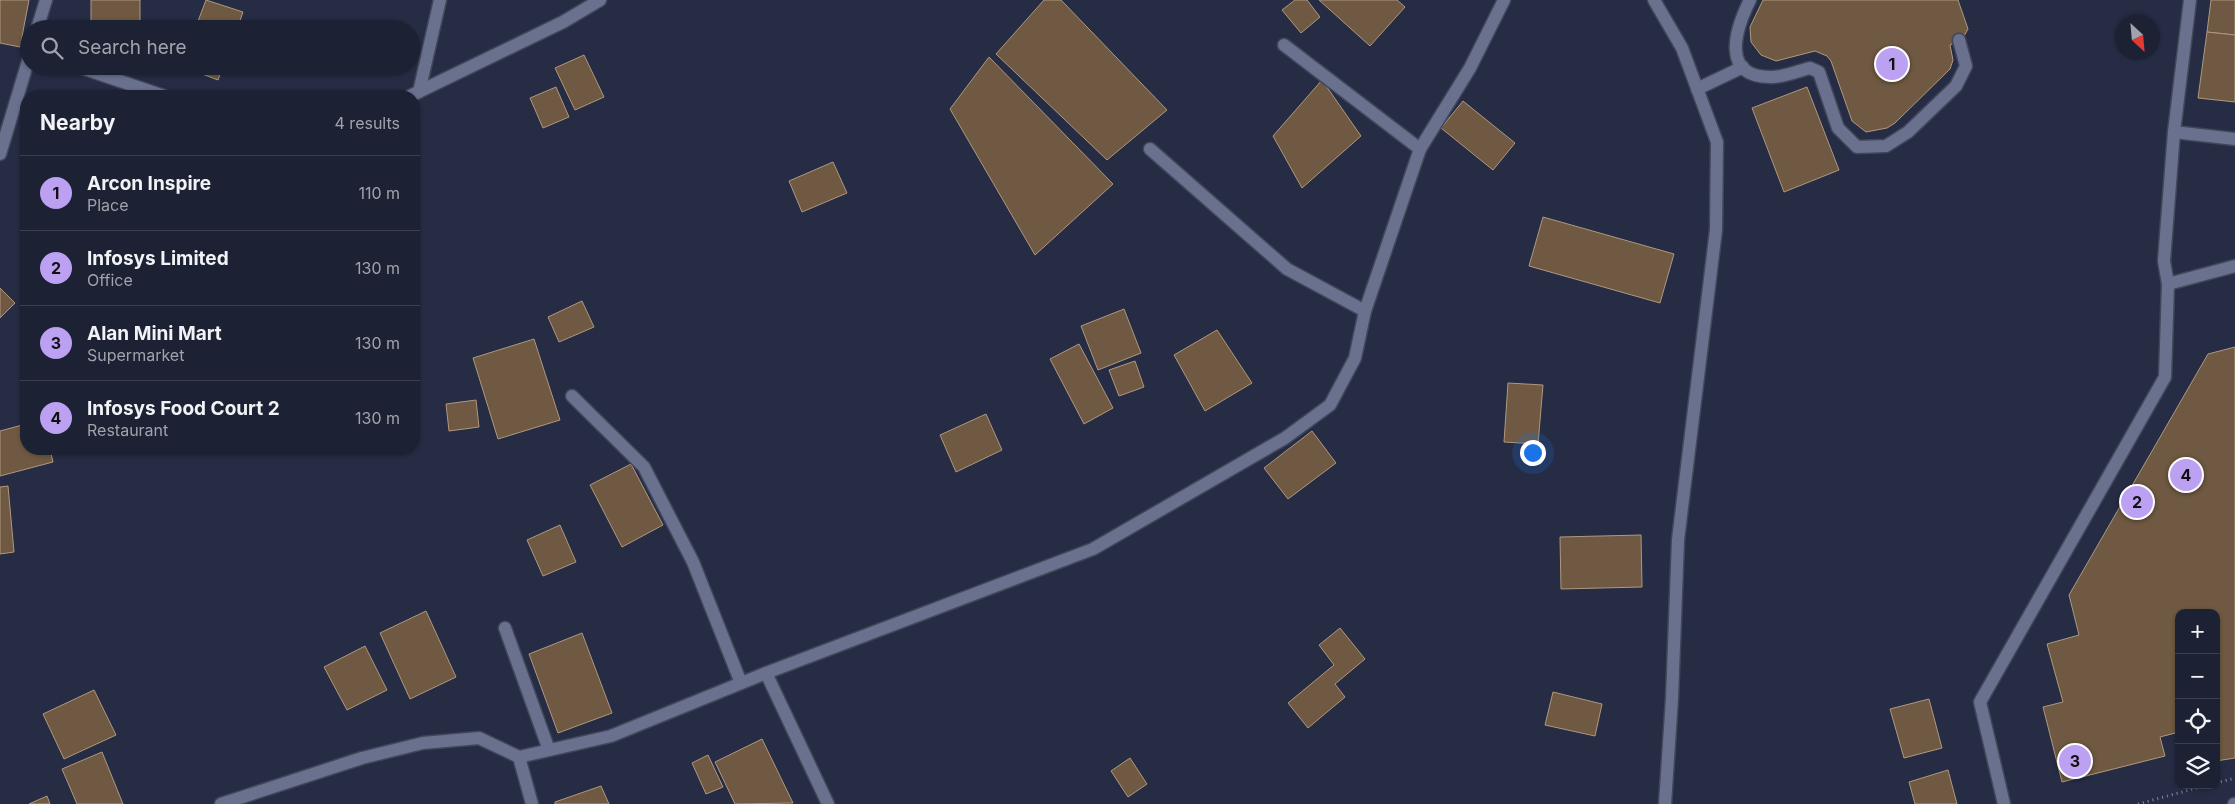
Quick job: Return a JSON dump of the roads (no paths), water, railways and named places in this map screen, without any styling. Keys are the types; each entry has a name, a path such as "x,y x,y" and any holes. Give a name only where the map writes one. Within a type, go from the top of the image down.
{"street":[{"path":"40,20 46,0"},
{"path":"420,72 440,0"},
{"path":"420,91 563,22 600,0"},
{"path":"221,804 362,758 423,743 479,738 519,757 611,736 766,673 1093,549 1285,438 1330,405 1355,358 1364,311 1420,149 1470,68 1504,0"},
{"path":"1654,0 1682,48 1717,142 1716,230 1678,540 1672,698 1664,804"},
{"path":"1750,0 1739,22 1734,49 1743,67 1756,75 1774,77 1810,68 1819,72 1838,128 1857,146 1886,146 1908,132 1956,86 1966,66 1959,40"},
{"path":"2004,804 1980,702 2165,377 2168,284 2164,261 2174,132 2190,0"},
{"path":"1284,45 1420,149"},
{"path":"1697,89 1743,67"},
{"path":"0,154 24,75"},
{"path":"102,75 146,90"},
{"path":"415,90 419,75"},
{"path":"2174,132 2235,139"},
{"path":"1150,149 1288,269 1364,311"},
{"path":"2168,284 2235,266"},
{"path":"572,396 644,467 693,562 741,683"},
{"path":"505,628 549,750"},
{"path":"766,673 828,804"},
{"path":"519,757 532,804"}],"place":[{"name":"Arcon Inspire","path":"1892,64"},
{"name":"Infosys Food Court 2","path":"2186,475"},
{"name":"Infosys Limited","path":"2137,502"},
{"name":"Alan Mini Mart","path":"2075,761"}]}
